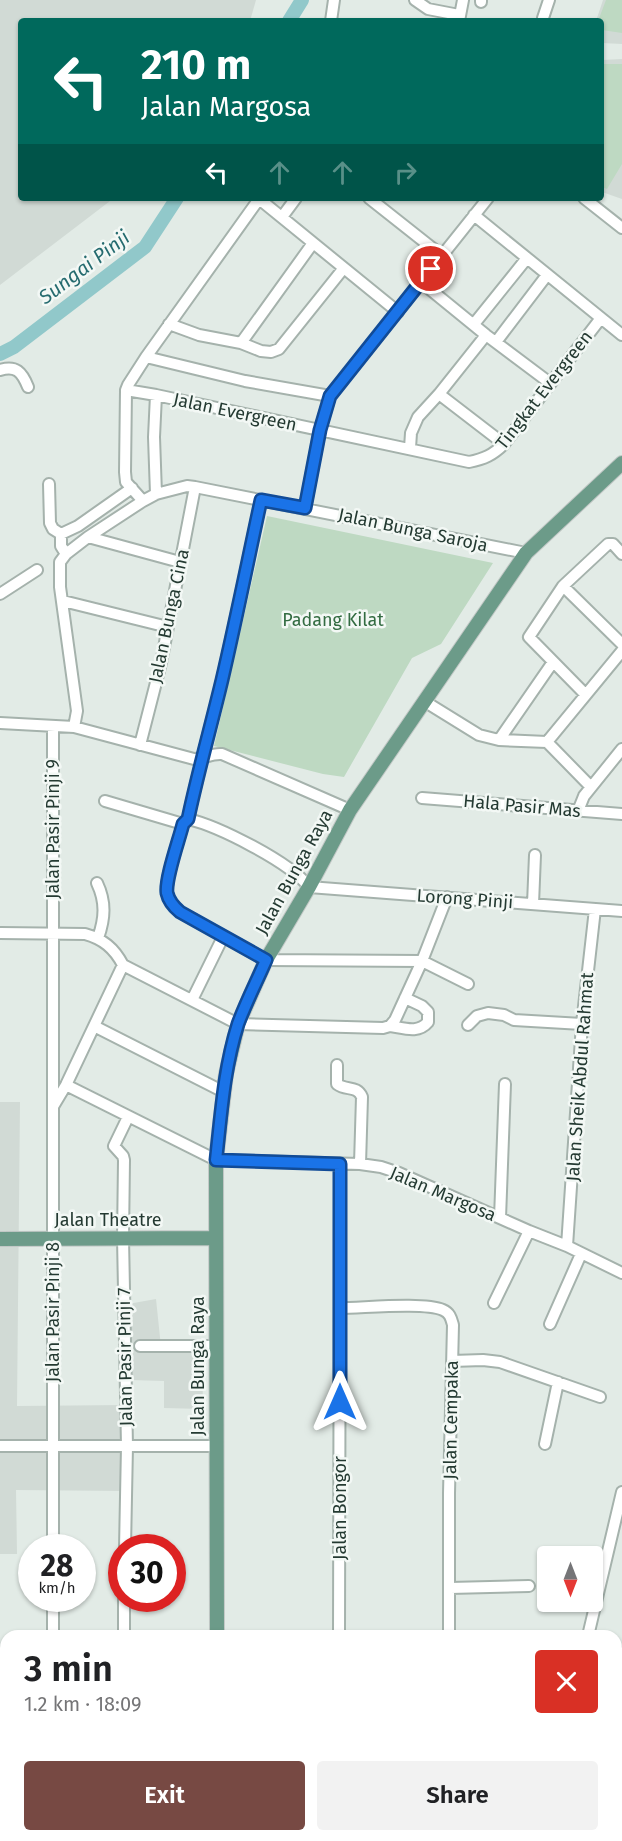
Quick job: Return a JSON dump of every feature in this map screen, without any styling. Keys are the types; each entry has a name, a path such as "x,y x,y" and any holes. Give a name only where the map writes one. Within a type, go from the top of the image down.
{"main road":[{"name":"Jalan Bunga Raya","path":"217,1630 216,1160 226,1074 238,1024 266,960 309,887 350,810 424,701 526,553 622,465"},
{"name":"Jalan Theatre","path":"0,1239 216,1238"}],"street":[{"path":"331,18 334,0"},
{"path":"415,0 428,9 445,6 459,18 463,0"},
{"path":"543,18 549,0"},
{"path":"143,501 126,482 126,390 146,357 256,201"},
{"path":"262,201 398,312"},
{"path":"282,217 294,201"},
{"path":"373,201 441,255"},
{"path":"305,508 320,430 330,396 486,201"},
{"path":"588,201 622,228"},
{"path":"474,216 622,335"},
{"path":"241,343 313,243"},
{"path":"474,324 526,258"},
{"path":"169,324 199,335 272,352 279,349 343,269"},
{"path":"496,342 547,275"},
{"path":"421,282 550,383"},
{"name":"Tingkat Evergreen","path":"485,459 504,444 601,318"},
{"path":"410,448 411,433 418,417 486,335"},
{"path":"146,357 245,381 330,396"},
{"path":"0,370 17,369 23,375 28,387"},
{"name":"Jalan Evergreen","path":"126,390 469,462 485,459"},
{"path":"439,394 504,444"},
{"path":"156,395 154,437 156,494"},
{"path":"49,484 50,523 52,529 61,534"},
{"name":"Jalan Bunga Saroja","path":"66,554 143,501 156,494 187,486 526,553"},
{"name":"Jalan Bunga Cina","path":"140,745 168,627 195,487"},
{"path":"61,534 78,526 132,488"},
{"path":"261,500 225,667 168,881 167,893 171,903 180,912 266,960 422,961 468,984"},
{"path":"61,534 61,546 66,554 60,562 59,573 77,711 74,727"},
{"path":"88,537 180,562"},
{"path":"585,694 530,637 564,586 610,543 622,554"},
{"path":"0,594 37,570"},
{"path":"564,586 622,644"},
{"path":"63,601 168,627"},
{"path":"547,742 622,651"},
{"path":"499,740 553,662"},
{"path":"424,701 479,735 499,740 547,742 591,787"},
{"path":"0,723 74,727 194,759 201,759 214,753 222,754 350,810"},
{"name":"Jalan Pasir Pinji 9","path":"53,726 53,933"},
{"path":"578,811 584,796 621,753"},
{"name":"Hala Pasir Mas","path":"422,798 622,814"},
{"path":"105,801 219,828 284,865 301,877 309,887"},
{"path":"533,904 535,855"},
{"path":"97,883 104,904 102,927 98,938"},
{"name":"Lorong Pinji","path":"309,887 622,911"},
{"path":"390,1026 395,1020 422,961 447,897"},
{"name":"Jalan Sheik Abdul Rahmat","path":"567,1246 582,1024 594,909"},
{"path":"0,933 85,934 98,938 109,945 123,965 238,1024 383,1028 390,1026 415,1030 421,1028 428,1022 428,1012 422,1006 405,998"},
{"name":"Jalan Pasir Pinji 8","path":"53,933 53,1534"},
{"path":"192,1000 224,937"},
{"path":"53,1106 66,1085 123,965"},
{"path":"468,1025 477,1016 488,1013 504,1015 514,1020 582,1024"},
{"path":"94,1026 224,1092"},
{"path":"338,1065 337,1084 340,1087 356,1089 362,1098 360,1164"},
{"path":"500,1218 505,1084"},
{"path":"66,1085 216,1160"},
{"name":"Jalan Pasir Pinji 7","path":"125,1534 127,1446 124,1166 123,1156 114,1146 128,1117"},
{"name":"Jalan Margosa","path":"216,1160 360,1164 381,1167 567,1246 622,1274"},
{"name":"Jalan Bongor","path":"339,1630 340,1164"},
{"path":"494,1303 529,1231"},
{"path":"550,1324 581,1254"},
{"name":"Jalan Cempaka","path":"340,1308 423,1306 444,1310 450,1316 453,1325 449,1493 449,1630"},
{"path":"140,1346 216,1346"},
{"path":"452,1361 491,1360 600,1397"},
{"path":"545,1444 558,1382"},
{"path":"0,1446 216,1446"},
{"path":"589,1630 622,1492"},
{"path":"450,1588 529,1586"},
{"path":"53,1612 53,1630"},
{"path":"124,1612 124,1630"}],"shaded area":[{"path":"0,0 256,0 251,18 18,18 18,201 110,201 0,285"},
{"path":"603,0 622,0 622,44 604,43 604,18 597,18"},
{"path":"622,59 622,199 604,193 604,60"},
{"path":"0,1102 20,1102 17,1406 127,1405 126,1491 16,1490 17,1554 0,1554"},
{"path":"156,1299 161,1347 202,1347 203,1409 164,1408 164,1381 130,1380 128,1304"}],"green space":[{"path":"606,0 622,0 622,33 604,30 604,18 599,18"},
{"path":"604,64 622,64 622,164 607,189 604,188"},
{"name":"Padang Kilat","path":"267,516 493,563 441,644 412,658 344,777 323,774 214,746"}],"waterway":[{"name":"Sungai Pinji","path":"291,18 302,0"},
{"name":"Sungai Pinji","path":"0,354 14,347 145,247 175,201"}],"route":[{"path":"340,1402 340,1164 216,1160 226,1074 238,1024 266,960 180,912 171,903 167,893 168,881 183,824 188,819 209,732 261,500 305,508 320,430 330,396 431,269"}]}
